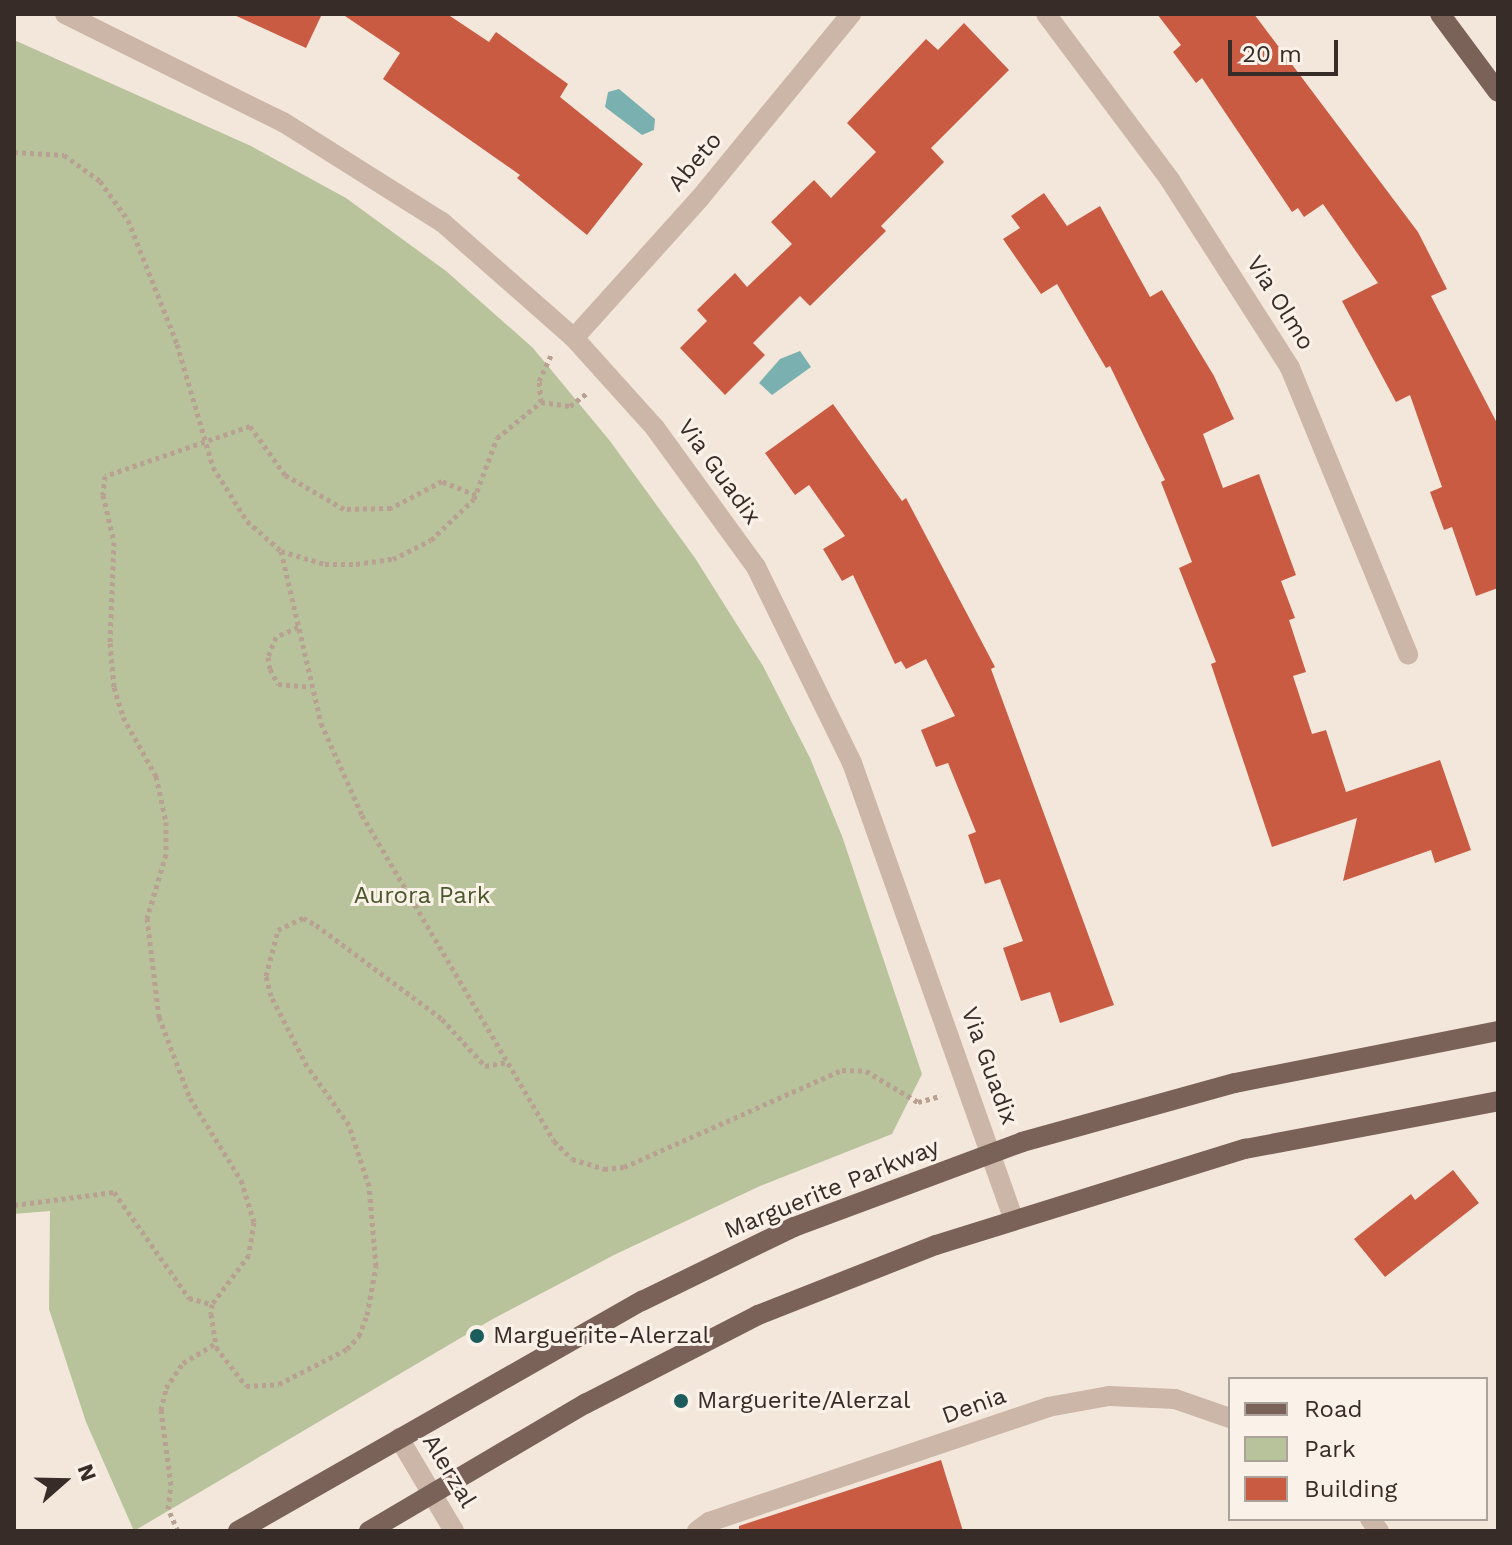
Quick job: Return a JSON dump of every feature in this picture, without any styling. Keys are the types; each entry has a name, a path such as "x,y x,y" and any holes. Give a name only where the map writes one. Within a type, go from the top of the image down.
{"main road":[{"path":"1440,14 1498,92"},
{"name":"Marguerite Parkway","path":"238,1531 642,1301 780,1234 993,1152 1235,1083 1498,1031"},
{"path":"369,1531 585,1404 758,1315 936,1245 1245,1149 1498,1101"}],"street":[{"name":"Via Guadix","path":"65,14 283,122 442,222 571,335 655,428 756,567 852,763 993,1152 1014,1220"},
{"name":"Abeto","path":"571,335 700,198 851,14"},
{"name":"Via Olmo","path":"1046,14 1170,180 1290,368 1408,655"},
{"name":"Denia","path":"697,1531 709,1522 1048,1407 1109,1396 1175,1399 1228,1417"},
{"name":"Alerzal","path":"399,1438 454,1531"}],"path":[{"path":"14,152 64,155 100,181 128,220 181,355 203,440 227,494 281,551 325,564 393,559 458,520 476,495 497,438 541,402 570,406 606,374"},
{"path":"541,402 538,390 542,366 571,335"},
{"path":"476,495 442,481 391,508 344,509 285,475 250,426 105,476 103,495 114,542 110,643 114,687 123,717 156,776 166,822 166,854 147,918 159,1017 190,1098 241,1180 254,1222 249,1255 212,1304 215,1344 246,1386 258,1388 301,1375 359,1336 374,1279 377,1235 359,1152 349,1125 307,1066 271,996 266,976 278,930 303,918 316,925 442,1019 485,1066 508,1062"},
{"path":"281,551 311,687 362,815 554,1141 572,1159 604,1169 624,1167 842,1070 866,1071 918,1102 969,1088"},
{"path":"298,627 276,637 268,657 270,669 278,684 311,687"},
{"path":"14,1205 114,1192 189,1298 212,1304"},
{"path":"178,1531 168,1509 171,1485 161,1410 166,1388 183,1363 215,1344"}],"green space":[{"name":"Aurora Park","path":"14,40 251,146 346,198 446,271 533,348 610,441 695,558 763,666 810,758 842,836 922,1074 892,1134 760,1186 614,1255 491,1320 134,1531 86,1422 49,1309 50,1211 14,1214"}],"water":[{"path":"619,89 655,119 654,130 642,135 605,107 608,92"},
{"path":"800,351 811,367 772,395 759,383 780,359"}],"building":[{"path":"232,14 322,14 306,48"},
{"path":"342,14 447,14 489,42 496,32 568,84 560,97 643,164 587,235 517,178 520,175 383,79 400,53"},
{"path":"1157,14 1254,14 1418,232 1447,289 1431,296 1498,425 1498,588 1476,596 1452,527 1444,530 1430,492 1442,487 1410,395 1396,402 1342,301 1378,283 1323,204 1304,217 1298,208 1292,212 1202,78 1196,83 1173,52 1181,45"},
{"path":"964,23 1009,70 931,148 944,162 881,226 886,231 810,306 800,296 753,343 765,355 725,395 680,348 707,321 697,310 735,273 747,287 792,244 771,222 814,180 831,198 876,152 847,123 926,39 938,50"},
{"path":"1044,193 1067,226 1100,206 1150,297 1162,290 1214,376 1234,419 1203,434 1223,488 1259,474 1296,575 1281,581 1295,618 1289,620 1306,672 1293,676 1312,734 1326,730 1346,792 1440,760 1471,850 1435,863 1431,850 1343,881 1357,818 1272,847 1211,664 1216,662 1179,568 1192,562 1161,482 1165,480 1110,366 1106,368 1057,284 1041,294 1003,239 1020,228 1011,216"},
{"path":"833,404 902,501 906,498 995,667 991,669 1114,1005 1060,1023 1050,992 1021,1001 1003,948 1023,941 1000,879 985,884 968,835 976,832 948,763 936,767 921,730 955,716 926,659 906,669 901,661 895,664 853,575 842,581 823,549 845,536 809,485 795,495 765,453"},
{"path":"1453,1170 1479,1203 1385,1277 1354,1239 1411,1194 1415,1200"},
{"path":"941,1460 963,1531 739,1531 739,1526"}],"place":[{"name":"Marguerite-Alerzal","path":"477,1336"},
{"name":"Marguerite/Alerzal","path":"681,1401"}]}
